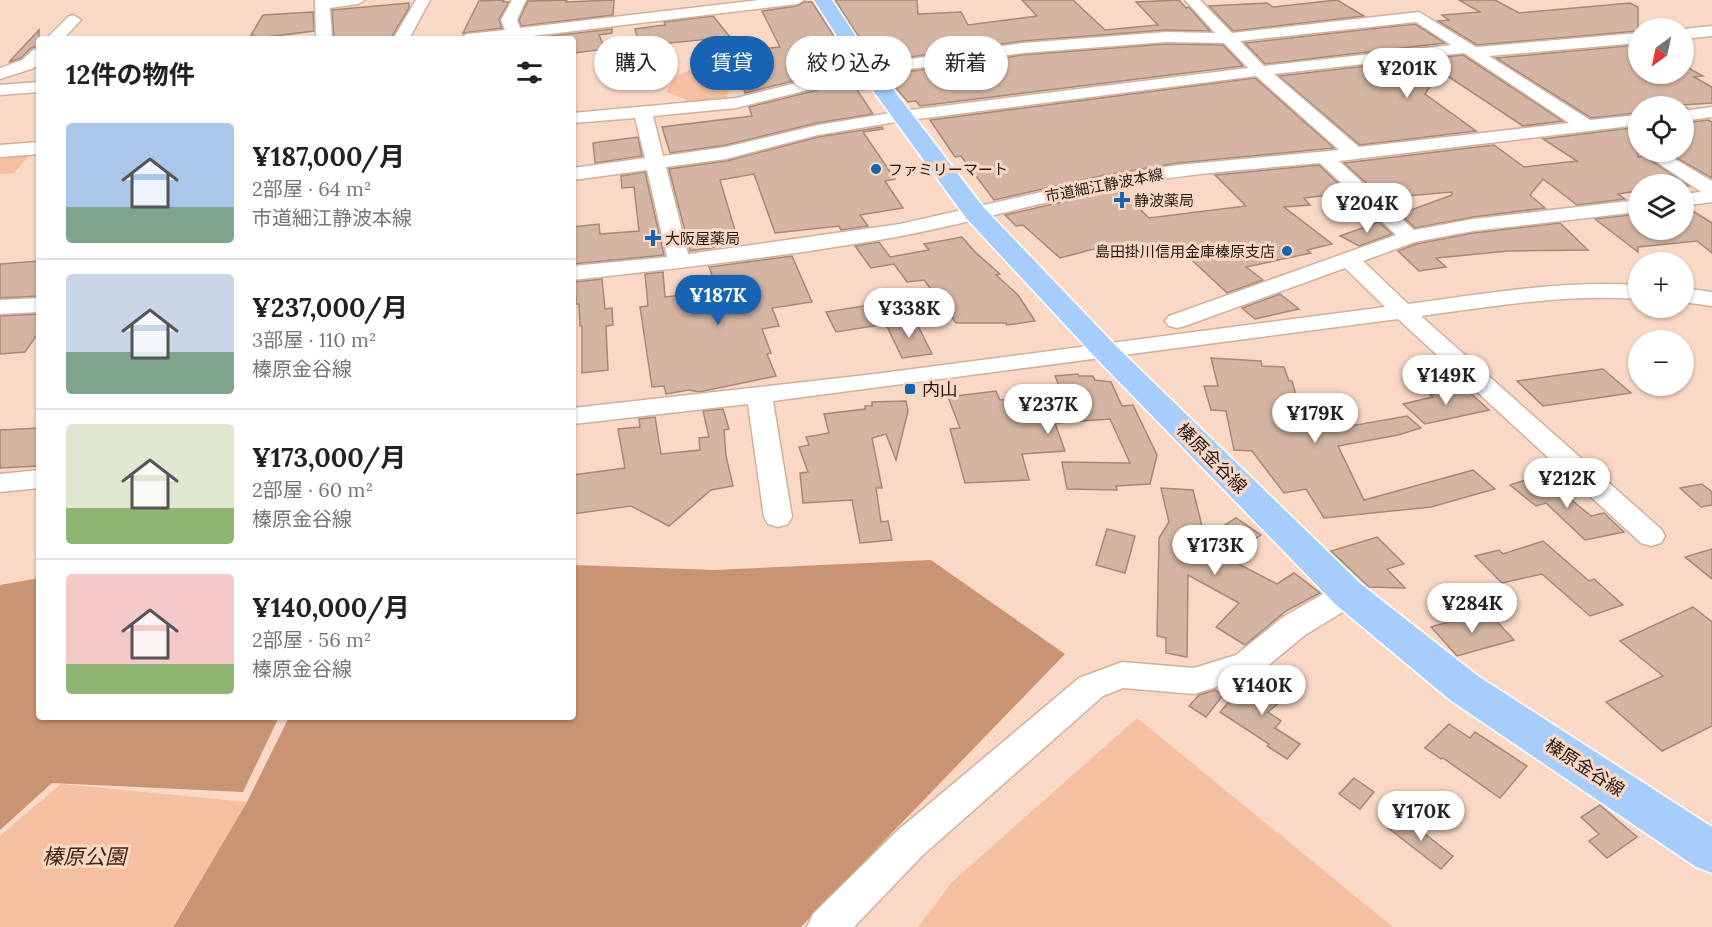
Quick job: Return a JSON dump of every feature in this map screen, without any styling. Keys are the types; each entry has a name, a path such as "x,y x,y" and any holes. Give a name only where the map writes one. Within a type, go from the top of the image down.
{"main road":[{"name":"榛原金谷線","path":"823,0 846,36"},
{"name":"榛原金谷線","path":"883,90 975,213 1106,352 1348,594 1464,688 1712,852"}],"street":[{"path":"324,36 322,2 358,0"},
{"path":"403,36 423,0"},
{"path":"514,33 509,20 519,0"},
{"path":"490,36 797,0"},
{"path":"1192,0 1260,71 1355,154"},
{"path":"912,64 1023,48 1166,38 1226,38 1419,17 1586,126"},
{"path":"57,36 73,20"},
{"path":"1697,32 1712,40"},
{"path":"576,174 726,153 818,130 902,116 1260,71 1471,50 1628,39"},
{"path":"0,74 28,64 36,56"},
{"path":"0,90 36,87"},
{"path":"576,117 736,103 788,90"},
{"path":"643,112 679,262"},
{"path":"1694,115 1710,114"},
{"name":"市道細江静波本線","path":"576,273 679,262 843,240 1121,180 1178,171 1355,154 1606,124 1628,128"},
{"path":"0,151 36,148"},
{"path":"1324,157 1410,237"},
{"path":"1667,162 1712,190"},
{"path":"1694,198 1712,196"},
{"path":"1177,321 1410,237 1473,225 1628,207"},
{"path":"1349,260 1402,311 1651,536"},
{"path":"576,416 1106,352 1551,292 1628,291"},
{"path":"1694,297 1712,299"},
{"path":"0,307 36,305"},
{"path":"759,395 778,517"},
{"path":"0,483 36,479"},
{"path":"827,927 910,843 1091,687 1122,675 1194,681 1247,665 1294,626 1348,594"}],"green space":[{"path":"690,70 690,90 729,90 725,101 693,105 666,92 678,90 678,75"},
{"path":"34,150 14,173 0,174 0,152"},
{"path":"1137,718 1393,927 918,927 952,882"},
{"name":"榛原公園","path":"61,784 247,802 172,927 0,927 0,836"}],"shaded area":[{"path":"931,560 1065,654 801,927 173,927 247,802 288,720 576,720 576,565 715,570"},
{"path":"36,579 36,720 278,720 243,792 52,783 0,830 0,585"}],"building":[{"path":"504,0 503,2 509,2 499,19 502,28 463,33 479,1"},
{"path":"567,0 566,2 614,0 613,15 521,26 519,20 528,1"},
{"path":"835,0 917,0 918,14 961,12 968,25 1037,16 1022,0 1073,0 1105,30 1158,25 1136,2 1179,0 1186,8 1189,7 1210,31 1166,30 1008,43 1008,36 924,36 924,55 912,57 912,36 858,36"},
{"path":"1337,0 1364,16 1233,31 1209,6 1267,3 1273,7"},
{"path":"1459,0 1495,0 1519,13 1630,3 1638,7 1638,18 1628,18 1628,32 1477,45 1438,21 1449,20 1442,15 1480,12"},
{"path":"804,2 812,2 834,36 786,36 786,83 774,86 774,48 780,47 762,11 797,6"},
{"path":"409,3 409,8 392,36 334,36 332,10"},
{"path":"313,12 314,31 275,36 251,35 263,15"},
{"path":"713,16 729,36 690,36 690,41 678,42 678,36 637,36 635,29 665,25 664,22"},
{"path":"1415,24 1445,43 1265,64 1245,43"},
{"path":"612,29 612,33 594,36 594,50 576,53 576,36 552,36"},
{"path":"39,30 39,36 36,36 36,47 31,48 21,58 9,62"},
{"path":"1166,44 1223,45 1243,66 920,106 916,101 908,102 898,90 912,90 912,71 924,69 924,90 1008,90 1008,57"},
{"path":"1628,46 1628,84 1694,84 1694,77 1712,87 1712,103 1694,104 1694,96 1628,96 1628,114 1591,118 1496,58"},
{"path":"1463,55 1563,121 1523,126 1440,71 1425,94 1476,131 1360,145 1279,76"},
{"path":"1694,71 1703,76 1694,77"},
{"path":"1255,78 1334,148 1178,163 1105,175 994,200 961,156 955,157 930,120"},
{"path":"818,90 857,90 873,114 817,123 726,145 670,153 662,127 752,116 749,107"},
{"path":"1708,120 1712,122 1712,178 1684,162 1694,162 1694,122"},
{"path":"882,127 883,129 863,132 895,179 885,181 903,208 860,215 868,226 841,230 839,226 775,233 754,174 720,180 739,244 690,251 669,169 726,161 818,137"},
{"path":"1628,128 1628,162 1653,162 1671,174 1628,174 1628,192 1618,194 1625,199 1577,205 1543,179 1530,195 1545,208 1473,217 1415,228 1400,214 1452,195 1452,192 1383,198 1344,163 1494,145 1524,167 1577,161 1543,139"},
{"path":"638,137 642,156 595,163 593,143"},
{"path":"1319,165 1348,193 1304,198 1310,205 1284,207 1332,244 1307,250 1311,253 1246,267 1263,280 1227,293 1176,245 1124,255 1113,244 1060,258 1023,225 1016,226 1005,215 1119,189 1149,218 1246,206 1215,175"},
{"path":"645,172 664,255 576,264 576,227 599,224 600,234 639,231 634,187 622,188 621,176"},
{"path":"1694,212 1712,223 1712,253 1697,241 1638,247 1638,252 1595,219 1628,215 1628,240 1694,240"},
{"path":"1379,222 1392,234 1359,246 1340,236"},
{"path":"1560,223 1588,250 1508,251 1436,258 1446,267 1419,271 1398,251 1416,244 1473,233"},
{"path":"962,237 1000,274 996,275 1018,295 1035,321 1007,325 1006,323 956,323 924,280 907,282 894,264 871,268 855,246 879,242 890,257 929,250 924,244"},
{"path":"792,256 812,302 772,308 779,326 762,329 771,353 767,354 776,376 699,392 689,390 666,394 664,386 652,387 640,307 648,306 645,274 663,272 665,297 682,295 683,298 719,294 709,267"},
{"path":"36,261 36,296 0,298 0,264"},
{"path":"602,279 605,309 612,308 613,325 606,326 608,370 582,373 582,326 580,326 579,304 576,304 576,282"},
{"path":"1280,294 1299,309 1255,319 1242,308"},
{"path":"888,302 899,322 836,332 826,312"},
{"path":"36,314 36,336 25,352 0,354 0,316"},
{"path":"915,320 932,354 902,358 886,324"},
{"path":"1211,358 1261,361 1262,366 1284,367 1289,381 1292,381 1304,422 1325,422 1328,430 1407,416 1421,428 1398,435 1338,446 1364,500 1473,470 1495,489 1431,507 1324,518 1306,489 1284,493 1252,451 1234,450 1226,411 1211,410 1204,386 1218,386"},
{"path":"1603,369 1628,390 1628,393 1543,406 1517,381"},
{"path":"1078,374 1079,376 1093,376 1095,380 1111,382 1122,406 1133,405 1157,455 1150,484 1116,486 1117,490 1067,489 1062,462 1130,463 1110,419 1055,423 1065,451 1022,454 1029,480 965,483 950,429 960,428 948,397 996,391 1000,400 1054,396 1051,387 1059,386 1055,376"},
{"path":"1465,388 1489,410 1425,424 1403,404 1433,397 1430,395"},
{"path":"906,401 908,411 896,460 886,434 872,438 882,488 876,488 881,522 888,521 892,540 860,543 852,500 803,503 800,473 808,472 799,447 809,445 806,437 829,433 824,414 865,409 865,406 872,406 872,402"},
{"path":"723,409 729,429 724,430 726,456 733,486 711,490 669,526 631,506 576,514 576,475 625,468 618,429 640,427 639,419 655,417 661,454 700,450 699,438 709,437 703,411"},
{"path":"36,428 36,466 0,468 0,430"},
{"path":"1541,475 1591,516 1604,513 1624,532 1585,540 1546,503 1536,506 1510,485"},
{"path":"1702,484 1712,492 1712,505 1701,507 1680,488"},
{"path":"1161,488 1193,490 1205,538 1236,518 1261,535 1227,558 1277,584 1294,573 1320,593 1286,611 1245,645 1216,627 1239,603 1188,575 1187,657 1166,653 1166,638 1157,636 1159,538 1169,522"},
{"path":"1107,529 1135,536 1125,573 1096,565"},
{"path":"1377,537 1404,564 1387,569 1405,588 1369,587 1331,551"},
{"path":"1543,541 1589,581 1594,579 1623,605 1590,616 1542,574 1502,583 1475,556 1499,550 1503,554"},
{"path":"1712,549 1712,579 1685,557"},
{"path":"1693,607 1712,622 1712,726 1662,751 1606,702 1663,676 1620,641"},
{"path":"1487,611 1514,640 1457,656 1431,627"},
{"path":"1275,677 1293,691 1268,712 1281,721 1275,728 1300,744 1287,759 1267,746 1269,744 1220,712 1240,689 1251,697"},
{"path":"1215,690 1223,695 1206,717 1189,706 1199,695"},
{"path":"1449,724 1470,738 1475,732 1527,766 1500,798 1425,748"},
{"path":"1354,778 1374,792 1360,809 1339,794"},
{"path":"1600,805 1637,837 1607,858 1589,841 1599,834 1581,817"},
{"path":"1401,815 1453,856 1441,869 1388,828"}],"place":[{"name":"ファミリーマート","path":"876,169"},
{"name":"静波薬局","path":"1122,200"},
{"name":"大阪屋薬局","path":"653,238"},
{"name":"島田掛川信用金庫榛原支店","path":"1287,251"},
{"name":"内山","path":"910,389"}]}
